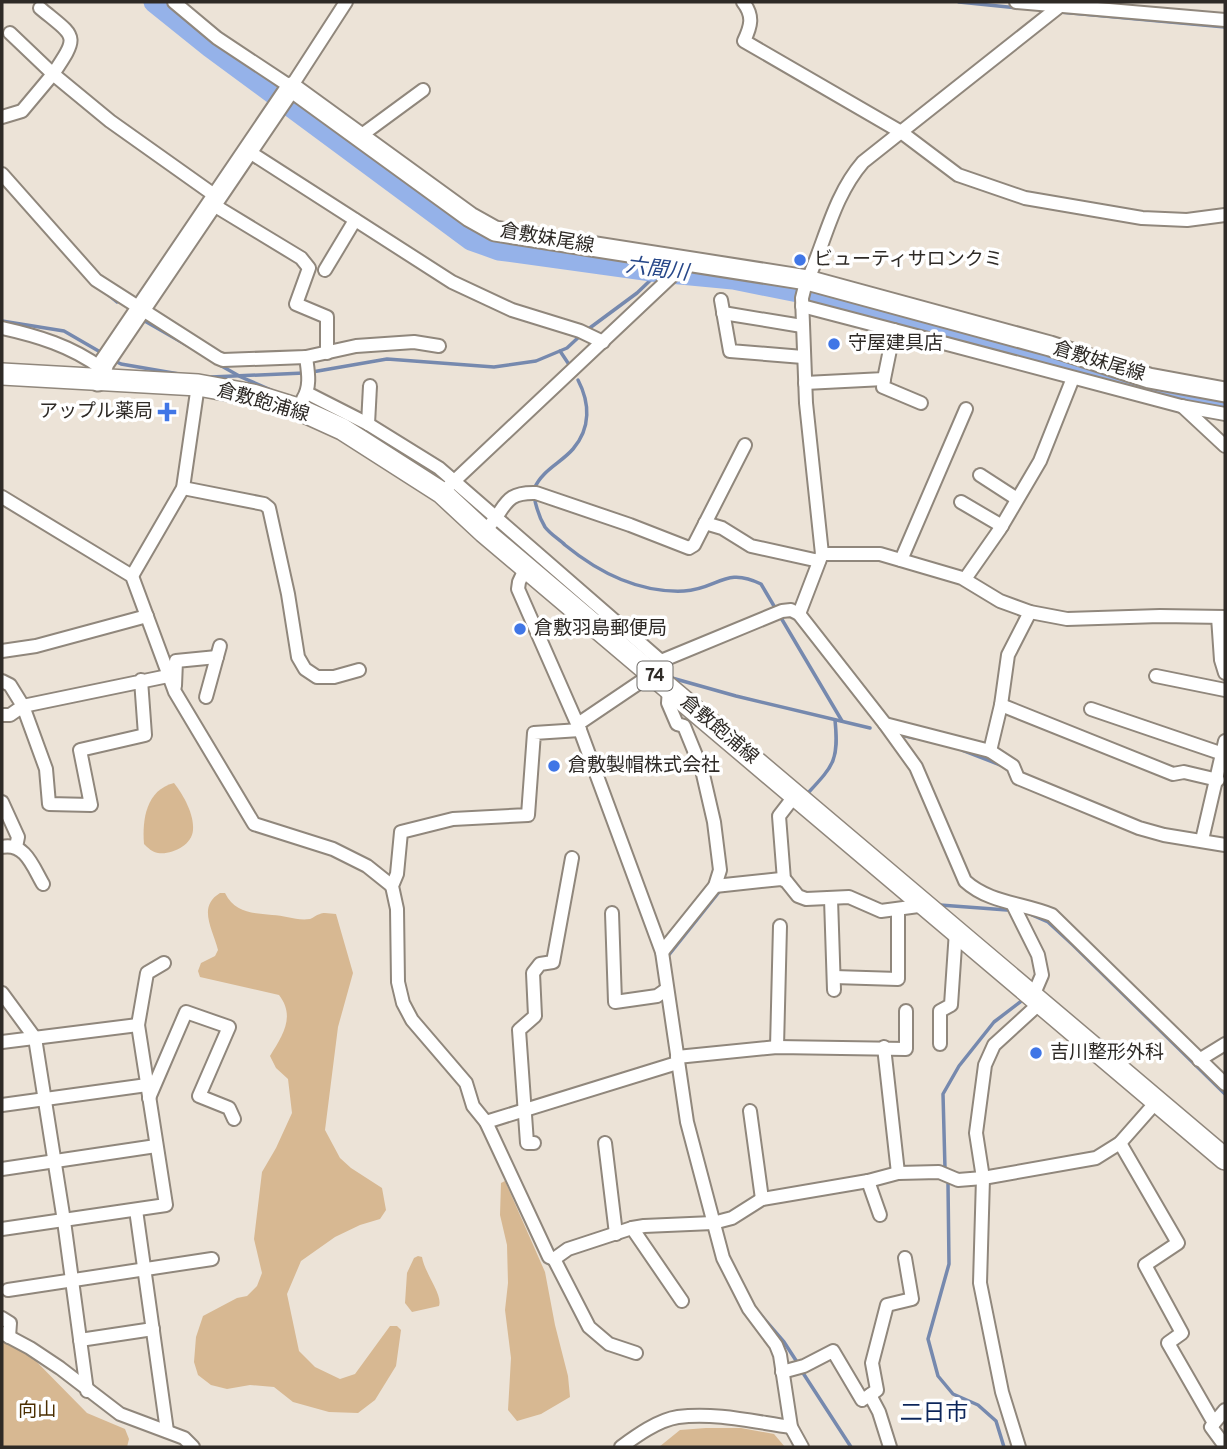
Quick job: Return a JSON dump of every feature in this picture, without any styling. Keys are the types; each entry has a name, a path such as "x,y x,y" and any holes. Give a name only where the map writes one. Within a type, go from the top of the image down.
{"main road":[{"name":"倉敷妹尾線","path":"286,94 359,136 470,217 495,231 685,263 1050,346 1149,378 1184,396 1225,393"},
{"path":"104,366 286,94"},
{"name":"倉敷飽浦線","path":"2,374 104,366 253,395 302,401 342,429 447,488 490,525 526,567 655,668 669,689 1225,1159"}],"street":[{"path":"174,2 286,94 346,2"},
{"path":"743,2 750,13 751,26 744,41 901,132 958,175 1025,198 1142,218 1187,220 1225,215"},
{"path":"1016,2 1059,8 1225,20"},
{"path":"2,117 22,111 54,75 71,48 71,33 40,8"},
{"path":"799,614 821,558 803,357 804,292 838,198 849,178 863,162 1059,8"},
{"path":"10,33 54,75 110,121 215,200 301,258 309,268 296,304 327,317 327,353"},
{"path":"359,136 423,90"},
{"path":"248,151 452,282 512,310 585,333 603,342"},
{"path":"2,174 96,280 223,360 306,360 356,345 414,342 439,346"},
{"path":"325,270 355,220"},
{"path":"306,360 309,376 302,401 368,424 439,468 447,488 685,263"},
{"path":"804,292 894,330 1073,378 1184,396 1225,414"},
{"path":"802,326 722,307 730,351 803,357"},
{"path":"2,328 40,336 104,366"},
{"path":"894,330 883,387 922,403"},
{"path":"965,579 1002,526 1040,461 1073,378"},
{"path":"805,383 884,379"},
{"path":"132,576 183,488 198,385"},
{"path":"368,424 370,386"},
{"path":"1184,396 1225,446"},
{"path":"901,560 966,409"},
{"path":"655,668 490,525 511,496 533,493 689,548 694,545 745,444"},
{"path":"979,475 1017,499"},
{"path":"183,488 264,504 269,508 288,594 298,657 305,669 317,677 334,677 359,670"},
{"path":"2,497 132,576 174,692 254,824 333,849 367,866 392,886"},
{"path":"961,502 1002,526"},
{"path":"705,523 722,528 751,546 821,558 880,554 965,579 1000,601 1030,612 1067,619 1222,617 1221,660 1225,673"},
{"path":"526,567 518,589 579,727 662,952 687,1122 723,1258 749,1309 776,1345 780,1355 791,1427 802,1447"},
{"path":"636,1353 609,1344 589,1327 554,1259 549,1257 486,1122 473,1106 466,1083 412,1020 403,1003 398,982 397,909 392,886 397,874 401,832 453,819 528,816 534,733 579,727 655,668 779,612 791,610 799,614 916,767 965,881 974,888 1013,905 1032,907 1052,915 1225,1084"},
{"path":"990,751 1001,705 1008,655 1030,612"},
{"path":"2,651 36,646 148,616"},
{"path":"174,692 176,661 218,652 206,697"},
{"path":"2,715 10,715 23,706 167,676"},
{"path":"1156,676 1225,690"},
{"path":"2,681 10,685 23,706 46,768 50,804 90,805 80,750 145,735 141,680"},
{"path":"662,952 715,886 720,870 702,770 684,726 677,724 668,703 669,689"},
{"path":"1001,705 1173,774 1184,772 1218,780"},
{"path":"1091,709 1224,747 1202,840"},
{"path":"885,724 990,751 1013,766 1018,778 1139,828 1225,845"},
{"path":"796,794 779,816 784,880 798,896 806,899 849,897 881,911 898,911 926,905"},
{"path":"2,802 18,837 16,847"},
{"path":"2,848 16,847 24,851 43,884"},
{"path":"534,1143 527,1143 519,1030 536,1016 533,973 540,964 553,962 572,858"},
{"path":"715,886 784,880"},
{"path":"831,899 834,984 898,979 898,911"},
{"path":"1013,905 1038,954 1042,975 1037,1000 994,1045 985,1065 976,1133 983,1178 980,1283 1002,1392 1019,1447"},
{"path":"612,913 615,1002 657,996 667,989"},
{"path":"777,1046 780,926"},
{"path":"940,1044 940,1011 951,1005 956,931"},
{"path":"2,1229 166,1205 138,1025 147,973 164,963"},
{"path":"2,993 35,1038 87,1391"},
{"path":"486,1122 677,1060 777,1046 906,1049 906,1011"},
{"path":"149,1099 186,1012 229,1027 200,1096 229,1108 234,1119"},
{"path":"2,1042 138,1025"},
{"path":"1199,1060 1225,1044"},
{"path":"884,1047 898,1173"},
{"path":"2,1105 147,1085"},
{"path":"554,1259 568,1250 632,1228 713,1223 732,1218 762,1199 868,1181 898,1173 939,1172 958,1180 1096,1158 1120,1143 1157,1101"},
{"path":"750,1111 762,1199"},
{"path":"605,1143 617,1234"},
{"path":"1120,1143 1178,1243 1145,1265 1182,1333 1168,1343 1214,1423"},
{"path":"2,1169 156,1146"},
{"path":"868,1181 880,1215"},
{"path":"136,1210 167,1431"},
{"path":"632,1228 682,1301"},
{"path":"782,1372 804,1366 833,1351 862,1400 877,1390 872,1363 887,1305 912,1299 905,1258"},
{"path":"8,1290 212,1259"},
{"path":"2,1318 10,1323 5,1335 60,1368 120,1414 184,1438 192,1447"},
{"path":"80,1340 153,1329"},
{"path":"870,1395 879,1412 890,1447"},
{"path":"1225,1410 1211,1427 1225,1446"},
{"path":"621,1447 676,1417 724,1417 791,1427"}],"green space":[{"path":"174,783 190,812 192,835 175,851 156,852 144,844 145,816 157,792"},
{"path":"220,893 225,893 234,905 251,912 305,919 322,913 336,914 353,973 338,1027 325,1130 340,1158 382,1188 386,1210 380,1219 335,1237 301,1261 287,1294 299,1351 315,1367 340,1379 355,1374 390,1326 397,1326 401,1330 396,1366 375,1400 358,1413 329,1412 293,1402 274,1387 250,1385 227,1389 211,1385 198,1375 194,1362 196,1337 203,1316 237,1298 247,1296 257,1286 262,1273 254,1239 262,1172 292,1113 288,1079 276,1068 270,1056 283,1034 287,1019 284,1003 279,995 200,977 198,971 201,963 215,956 218,950 208,912 209,905"},
{"path":"505,1181 545,1272 568,1376 570,1397 541,1414 517,1421 508,1410 511,1358 505,1310 508,1283 507,1245 500,1215 501,1183"},
{"path":"422,1257 440,1301 439,1306 412,1312 405,1303 407,1273 414,1258"},
{"name":"向山","path":"2,1338 25,1350 87,1413 125,1429 129,1439 127,1447 2,1447"},
{"path":"741,1428 774,1434 785,1447 659,1447 680,1430"}],"waterway":[{"name":"六間川","path":"154,2 210,47 471,240 499,250 659,272 733,279 823,297 1003,343 1180,396 1225,404"},
{"path":"959,2 1018,8"},
{"path":"1060,12 1225,27"},
{"path":"587,330 637,293 659,272"},
{"path":"106,293 117,302"},
{"path":"143,320 197,351"},
{"path":"2,321 64,331 102,353"},
{"path":"312,372 387,359 494,367 536,361 567,348 581,335"},
{"path":"560,351 568,363"},
{"path":"115,361 179,374"},
{"path":"218,364 271,390"},
{"path":"211,377 304,373"},
{"path":"534,489 537,482 573,449 583,433 587,415 585,398 578,380"},
{"path":"534,496 541,519 549,532 591,564 620,579 667,591 696,589 739,577 761,584 842,721"},
{"path":"510,540 608,623"},
{"path":"672,678 870,728"},
{"path":"808,793 833,761 836,744 835,720"},
{"path":"897,734 914,738"},
{"path":"962,750 1003,766"},
{"path":"668,959 719,892"},
{"path":"940,905 1007,910"},
{"path":"1032,915 1048,922 1073,945 1225,1094"},
{"path":"945,1169 943,1094 959,1066 994,1022 1024,999"},
{"path":"948,1184 949,1264 928,1339 938,1376 953,1394 978,1405 996,1421 1004,1447"},
{"path":"760,1314 797,1362"},
{"path":"803,1373 851,1447"}],"place":[{"name":"ビューティサロンクミ","path":"800,260"},
{"name":"守屋建具店","path":"834,344"},
{"name":"アップル薬局","path":"167,412"},
{"name":"倉敷羽島郵便局","path":"520,629"},
{"name":"倉敷製帽株式会社","path":"554,766"},
{"name":"吉川整形外科","path":"1036,1053"}],"district":[{"name":"二日市","path":"934,1414"}]}
